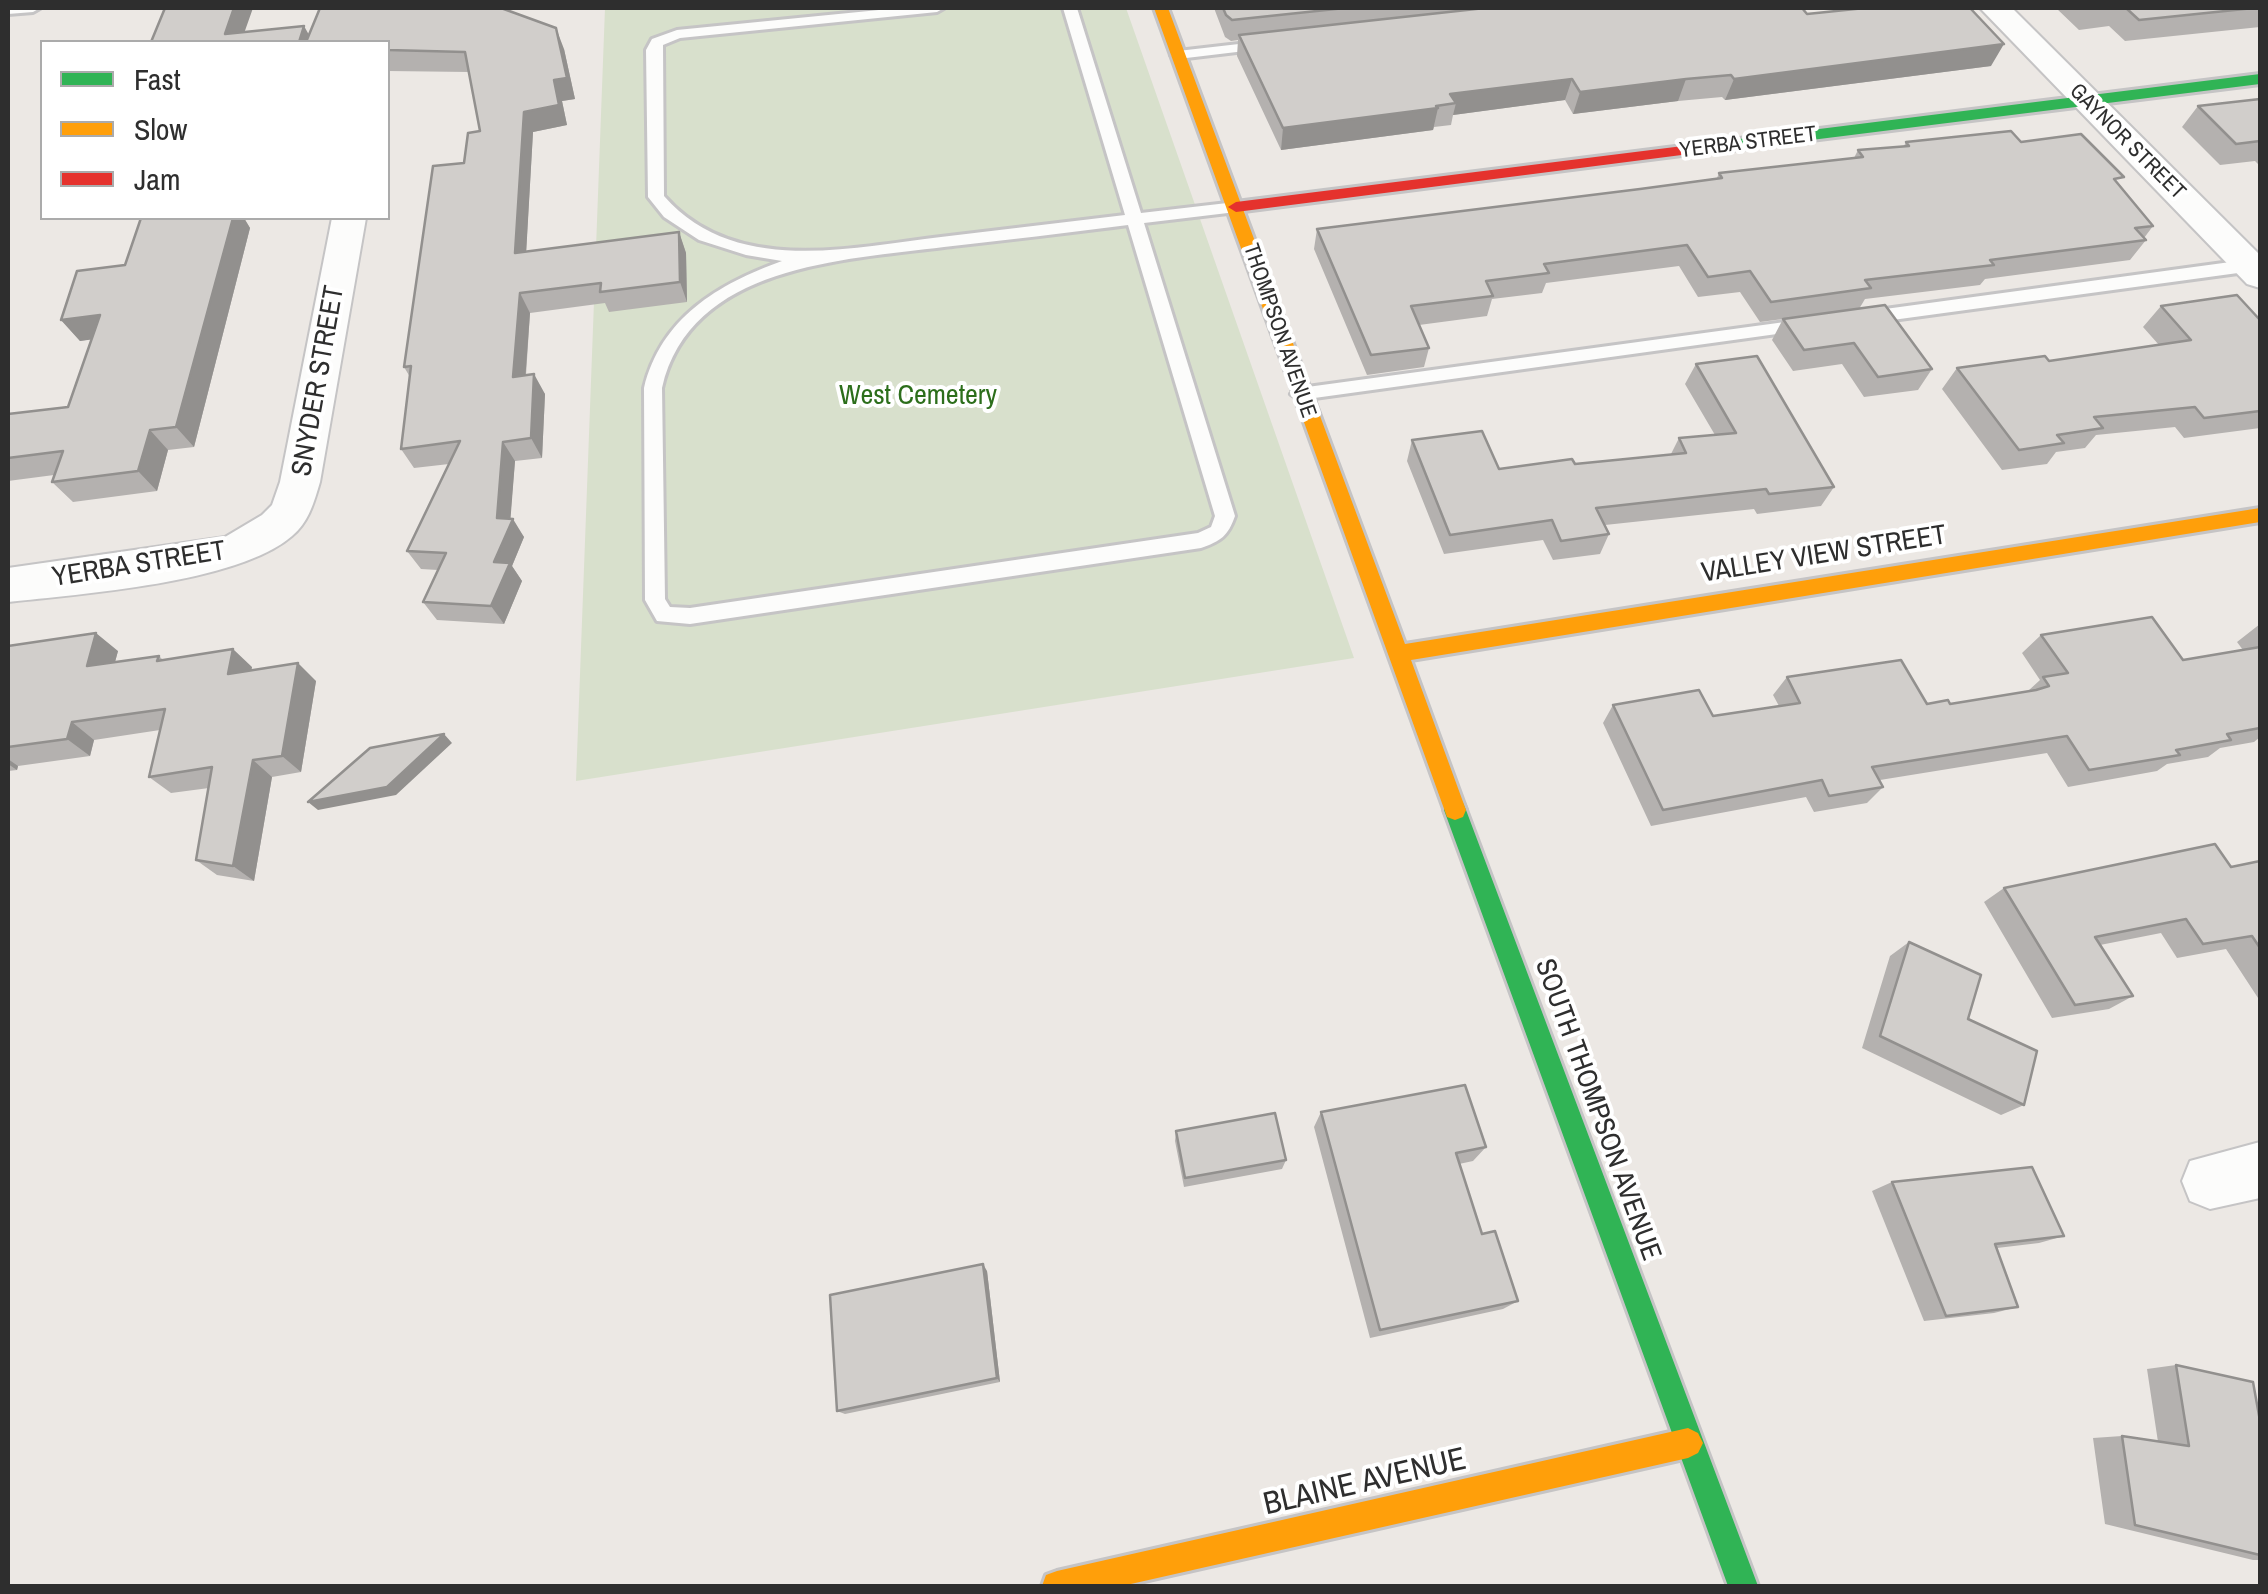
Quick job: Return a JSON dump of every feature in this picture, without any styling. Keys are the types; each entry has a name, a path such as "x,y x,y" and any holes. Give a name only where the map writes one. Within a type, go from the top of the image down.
{"street":[{"name":"THOMPSON AVENUE","path":"1161,8 1397,654"},
{"name":"GAYNOR STREET","path":"1995,8 2257,268"},
{"name":"YERBA STREET","path":"1236,207 2260,79"},
{"name":"SNYDER STREET","path":"267,535 290,512 296,499 349,220"},
{"name":"VALLEY VIEW STREET","path":"1397,654 2260,515"},
{"name":"YERBA STREET","path":"8,586 216,556 267,535"},
{"name":"SOUTH THOMPSON AVENUE","path":"1397,654 1744,1586"},
{"name":"BLAINE AVENUE","path":"1057,1586 1688,1443"}],"lane":[{"path":"8,10 33,8"},
{"path":"810,258 753,251 711,238 680,222 662,204 653,188 656,42 677,34 937,8"},
{"path":"1070,8 1136,219 1225,516 1219,532 1201,540 709,614 664,616 655,600 654,374 676,336 722,296 764,274 810,258 1136,219 1236,207"},
{"path":"1178,55 1278,44"},
{"path":"711,238 730,257 732,278 722,296"},
{"path":"1300,394 2257,268"}],"green space":[{"name":"West Cemetery","path":"605,8 1126,8 1354,658 576,781"}],"building":[{"path":"165,8 234,8 225,34 304,26 300,40 152,40"},
{"path":"320,8 501,8 556,28 567,78 554,80 559,105 524,112 515,253 679,232 680,282 600,292 601,283 520,293 513,377 534,374 531,438 503,442 497,518 513,519 494,562 510,563 491,606 423,602 446,553 407,551 460,441 401,449 411,366 404,367 433,166 464,163 468,133 480,131 465,52 390,50 390,40 307,40"},
{"path":"1223,8 1345,8 1232,20"},
{"path":"1485,8 1802,8 1807,14 1865,8 1970,8 2004,44 1734,79 1731,75 1580,92 1572,79 1450,94 1456,103 1438,108 1283,128 1239,35"},
{"path":"2126,8 2254,8 2139,20"},
{"path":"2260,99 2260,141 2236,144 2198,106"},
{"path":"2011,131 2021,142 2081,134 2124,177 2114,179 2153,226 2135,228 2146,240 1990,260 1994,265 1865,280 1871,288 1771,302 1750,271 1708,277 1687,245 1544,264 1549,273 1486,281 1493,296 1411,306 1429,348 1371,355 1317,229 1722,178 1719,173 1863,157 1858,150 1909,146 1906,142"},
{"path":"140,220 232,220 176,427 150,430 138,471 52,482 63,451 8,458 8,414 68,407 100,315 61,320 77,271 125,265"},
{"path":"2237,295 2260,320 2260,411 2204,418 2195,407 2094,417 2103,428 2057,435 2064,443 2019,450 1957,368 2045,356 2049,361 2191,340 2161,306"},
{"path":"1885,305 1932,369 1878,377 1854,343 1804,350 1783,319"},
{"path":"1757,356 1834,487 1769,494 1766,489 1596,508 1609,534 1561,541 1552,520 1450,535 1412,440 1482,431 1499,469 1572,459 1575,464 1686,453 1679,438 1736,433 1696,364"},
{"path":"2152,617 2183,660 2260,647 2260,728 2227,734 2231,740 2176,750 2180,755 2089,770 2067,736 1872,767 1883,787 1829,796 1822,780 1663,810 1613,705 1699,690 1713,716 1800,703 1787,677 1901,660 1927,704 2036,690 2049,686 2043,677 2068,673 2041,635"},
{"path":"96,633 87,666 159,656 157,661 233,649 228,674 298,663 282,756 253,760 233,866 196,860 212,767 149,777 165,709 72,722 67,739 8,747 8,646"},
{"path":"444,734 387,787 308,802 370,748"},
{"path":"2215,844 2231,867 2260,861 2260,948 2252,936 2203,944 2186,919 2095,937 2133,996 2075,1005 2004,888"},
{"path":"1909,942 1981,975 1968,1019 2037,1051 2024,1105 1880,1036"},
{"path":"1465,1085 1486,1147 1456,1153 1482,1234 1495,1231 1518,1301 1380,1330 1321,1112"},
{"path":"1275,1113 1286,1160 1185,1178 1176,1131"},
{"path":"2032,1167 2064,1236 1995,1244 2018,1307 1946,1316 1892,1182"},
{"path":"983,1264 997,1378 837,1411 830,1295"},
{"path":"2176,1365 2253,1382 2260,1421 2260,1555 2135,1525 2122,1436 2189,1446"}],"traffic: fast":[{"path":"1699,149 2260,79"},
{"path":"1455,810 1743,1586"}],"traffic: slow":[{"path":"1161,8 1455,810"},
{"path":"1397,654 2260,515"},
{"path":"1057,1586 1688,1443"}],"traffic: jam":[{"path":"1236,207 1699,149"}]}
